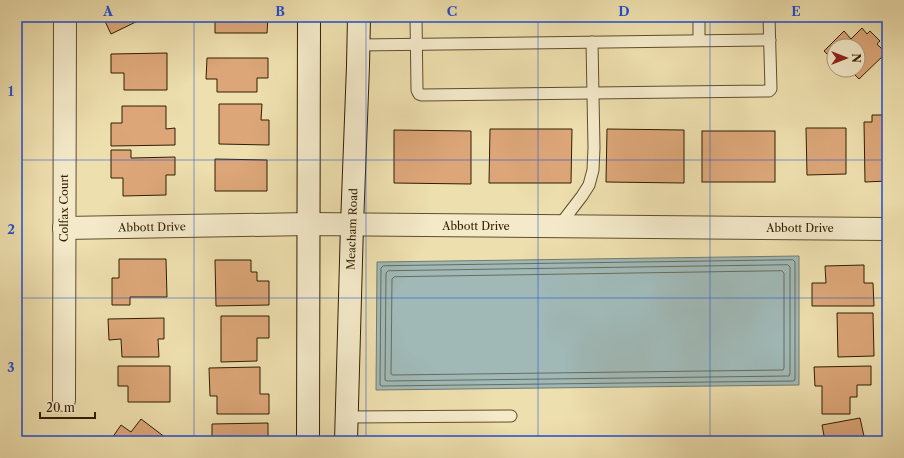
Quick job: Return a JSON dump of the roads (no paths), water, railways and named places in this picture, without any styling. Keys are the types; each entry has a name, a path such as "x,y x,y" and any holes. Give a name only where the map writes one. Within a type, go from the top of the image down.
{"street":[{"name":"Colfax Court","path":"64,400 65,17"},
{"path":"308,17 308,441"},
{"name":"Meacham Road","path":"346,441 358,17"},
{"name":"Abbott Drive","path":"64,228 309,224 887,229"}],"lane":[{"path":"416,17 417,90 419,94 422,95 769,91 771,89 770,17"},
{"path":"699,17 699,40"},
{"path":"358,45 770,40"},
{"path":"559,226 589,185 594,170 594,93 592,42"},
{"path":"347,417 511,416"}],"water":[{"path":"799,256 799,385 376,390 377,262"}]}
